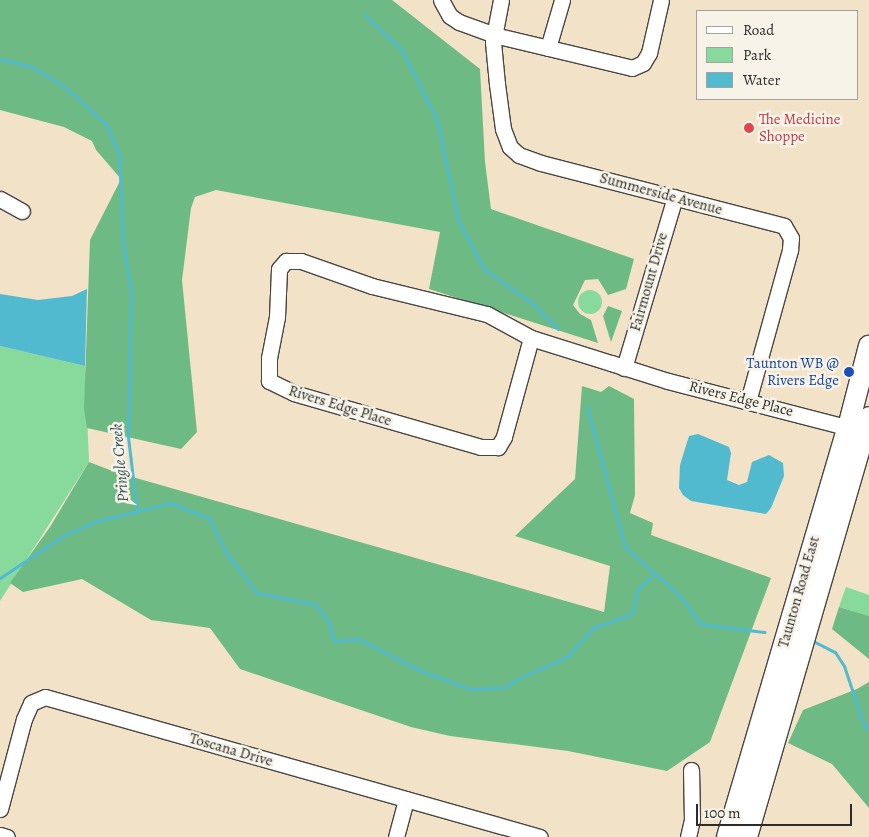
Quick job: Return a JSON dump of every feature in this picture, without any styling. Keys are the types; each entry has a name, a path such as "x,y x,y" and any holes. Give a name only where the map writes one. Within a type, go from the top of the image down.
{"main road":[{"name":"Taunton Road East","path":"727,837 744,825 863,427 869,346"}],"street":[{"path":"441,0 450,16 459,22 494,35 632,68 643,63 649,53 661,0"},
{"name":"Summerside Avenue","path":"501,0 493,42 503,129 510,147 519,155 541,163 784,226 791,238 790,250 748,401"},
{"path":"548,48 562,0"},
{"name":"Fairmount Drive","path":"624,368 674,197"},
{"path":"0,199 22,211"},
{"name":"Rivers Edge Place","path":"531,338 504,437 498,447 481,447 462,442 294,393 268,381 269,358 277,317 279,269 286,261 301,261 372,286 487,314 531,338 624,368 748,401 863,427"},
{"name":"Toscana Drive","path":"0,809 27,711 31,703 45,697 540,837"},
{"path":"688,837 692,820 691,770"},
{"path":"396,837 406,799"},
{"path":"0,835 7,837"}],"green space":[{"path":"0,0 392,0 480,69 485,162 491,209 634,259 626,289 608,295 598,279 585,280 573,305 580,314 591,320 598,343 429,289 440,232 216,190 195,197 191,208 182,280 197,432 181,449 87,428 84,409 90,240 121,179 96,150 92,141 64,127 0,110"},
{"path":"590,290 599,293 602,302 599,311 590,314 581,311 578,302 581,293"},
{"path":"608,306 622,311 611,342 603,316"},
{"path":"0,346 85,366 89,462 0,601"},
{"path":"582,386 601,392 609,386 634,399 635,495 630,513 653,523 651,535 771,578 710,742 667,771 568,751 450,736 411,727 240,669 210,628 151,620 82,579 23,592 10,583 50,527 89,462 115,472 604,612 610,566 515,536 575,479"},
{"path":"846,587 869,595 869,616 839,607"},
{"path":"839,607 869,616 869,659 832,629"},
{"path":"869,682 869,808 832,764 788,743 803,710 857,689"}],"water":[{"path":"87,289 85,366 0,346 0,294 38,300 72,296"},
{"path":"698,434 729,447 731,453 727,480 739,485 747,482 752,462 769,455 783,463 784,476 771,508 766,514 691,501 683,495 679,488 680,465 689,436"}],"waterway":[{"path":"364,14 402,50 437,120 458,220 484,269 531,302 558,329"},
{"name":"Pringle Creek","path":"0,59 31,66 65,87 106,124 119,154 123,243 131,293 128,437 137,512"},
{"path":"587,407 625,547 680,596 701,624 764,632"},
{"name":"Pringle Creek","path":"0,578 63,536 97,521 170,503 209,518 227,554 257,593 315,604 329,622 334,641 359,639 419,670 470,689 506,687 517,679 567,657 593,628 632,614 638,589 654,574"},
{"name":"Pringle Creek","path":"813,641 835,652 844,666 864,725 869,730"}],"place":[{"name":"The Medicine Shoppe","path":"749,128"},
{"name":"Taunton WB @ Rivers Edge","path":"849,372"}]}
